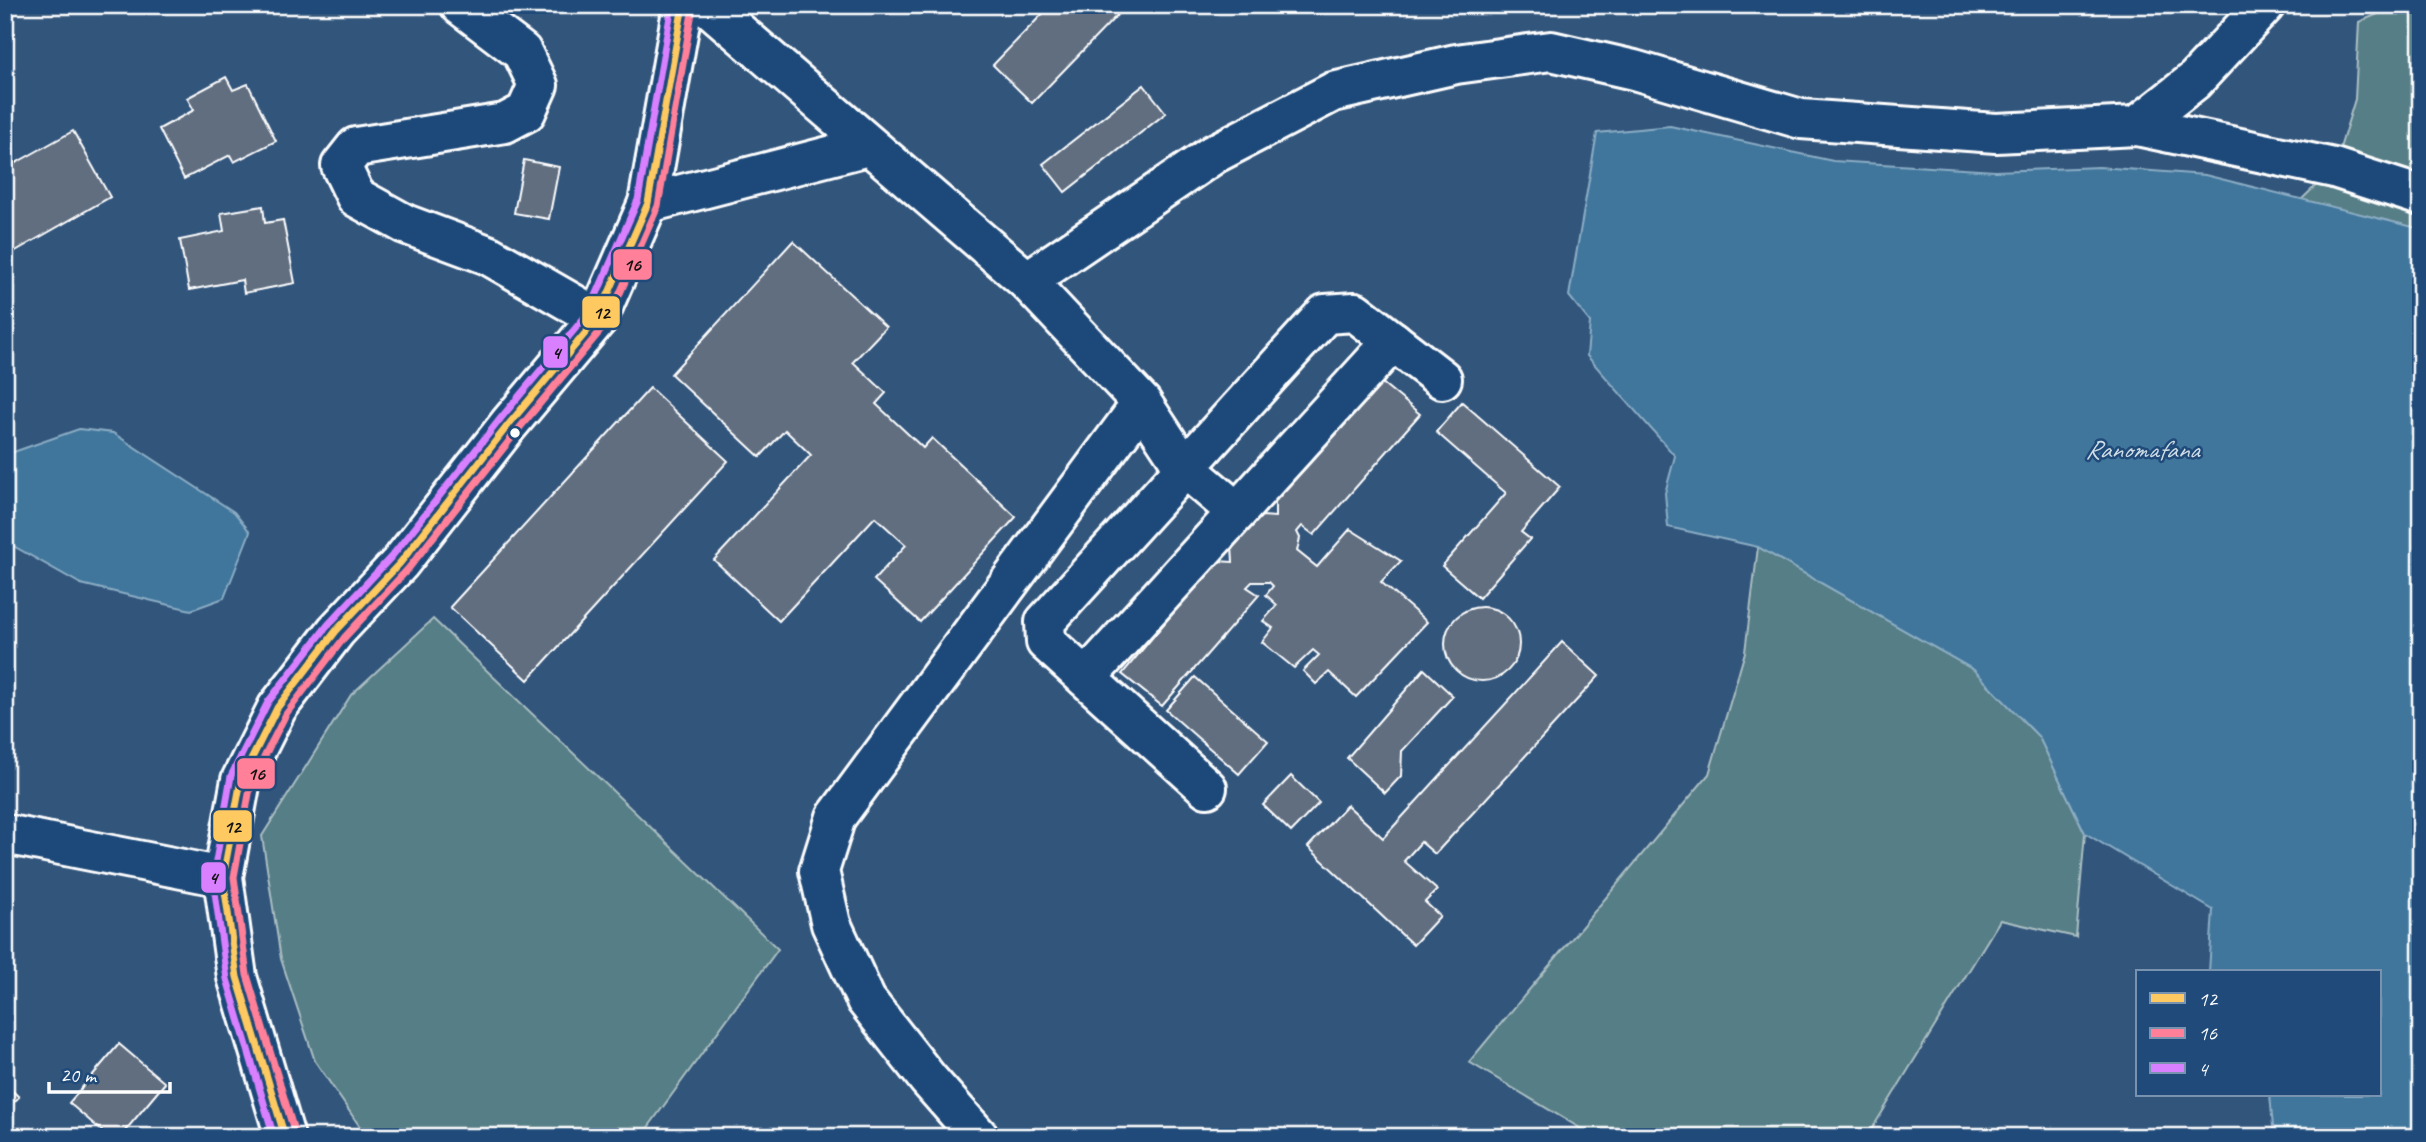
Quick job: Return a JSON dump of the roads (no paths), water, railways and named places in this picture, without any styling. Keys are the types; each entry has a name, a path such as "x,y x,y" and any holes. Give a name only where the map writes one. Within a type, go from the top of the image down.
{"street":[{"path":"460,5 522,52 538,85 526,112 505,123 356,146 341,166 356,197 405,223 488,255 598,318"},
{"path":"285,1137 237,977 223,877 242,780 277,708 337,631 400,564 509,424 598,318 648,203 683,5"},
{"path":"707,5 1027,281 1142,403 1184,467 1237,512"},
{"path":"2137,126 2194,81 2265,5"},
{"path":"1027,281 1214,154 1333,92 1457,64 1551,51 1634,70 1801,119 1996,133 2137,126 2334,168 2421,196"},
{"path":"648,203 868,146"},
{"path":"1207,788 1046,642 1045,622 1325,314 1355,312 1442,379"},
{"path":"1086,678 1393,341"},
{"path":"979,1137 928,1079 866,1000 831,925 819,871 836,817 1142,403"},
{"path":"5,834 223,877"}],"water":[{"name":"Ranomafana","path":"1670,126 1833,161 1995,171 2099,167 2205,175 2421,229 2421,1137 2274,1137 2270,1096 2380,1096 2380,970 2209,970 2213,910 2085,833 2039,737 1974,670 1758,547 1668,527 1665,493 1675,456 1587,356 1590,322 1569,296 1597,133"},
{"path":"79,429 113,433 234,512 250,532 224,598 191,610 81,584 10,544 5,536 5,455"}]}
